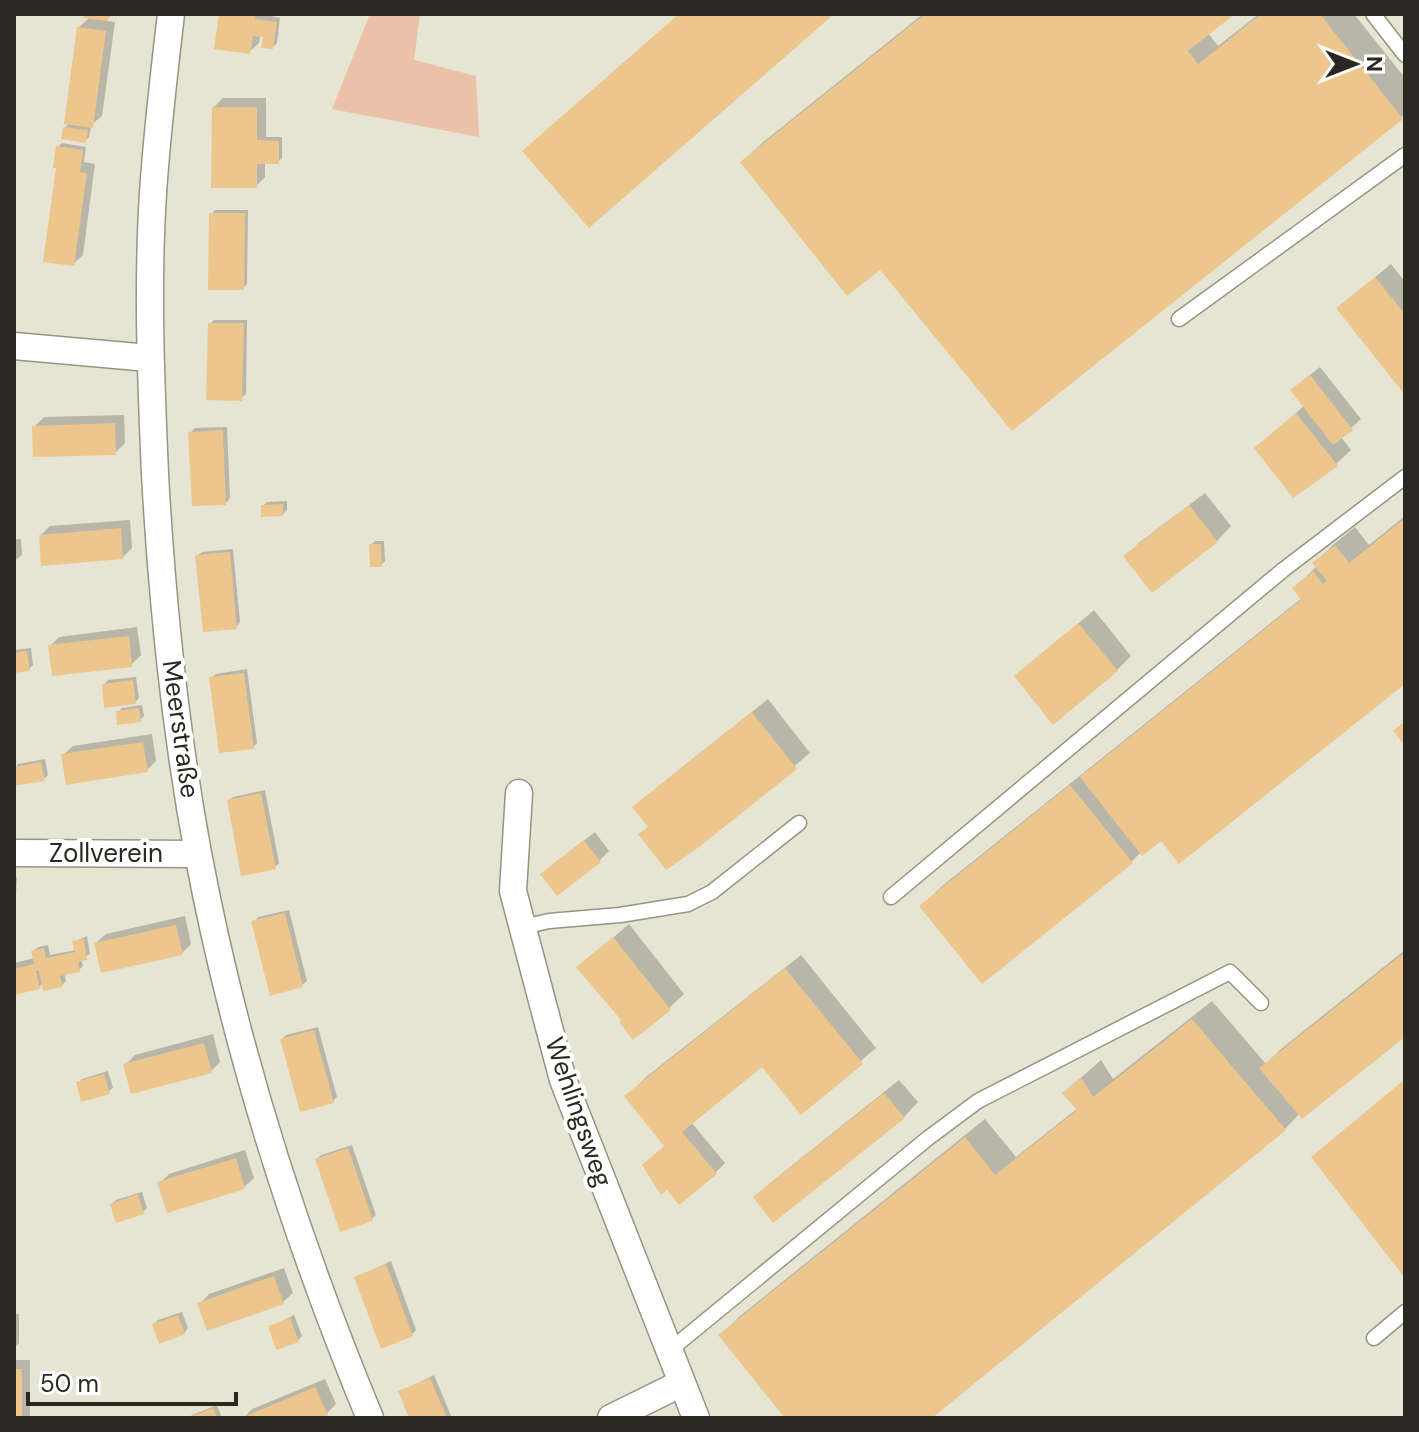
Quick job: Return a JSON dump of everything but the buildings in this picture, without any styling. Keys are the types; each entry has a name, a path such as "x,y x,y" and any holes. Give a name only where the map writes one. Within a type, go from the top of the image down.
{"street":[{"name":"Meerstraße","path":"171,14 153,194 149,358 160,560 176,707 198,854 233,1008 277,1165 338,1342 370,1418"},
{"path":"14,346 149,358"},
{"name":"Wehlingsweg","path":"519,793 513,891 563,1080 696,1418"},
{"name":"Zollverein","path":"14,853 198,854"},
{"path":"611,1418 682,1383"}],"lane":[{"path":"1373,14 1405,55"},
{"path":"1179,319 1405,155"},
{"path":"891,897 1283,570 1405,477"},
{"path":"523,927 688,904 712,892 799,823"},
{"path":"670,1350 927,1139 978,1101 1230,972 1261,1003"},
{"path":"1374,1338 1405,1312"}],"shaded area":[{"path":"370,14 420,14 414,60 476,76 479,137 332,109"}]}
